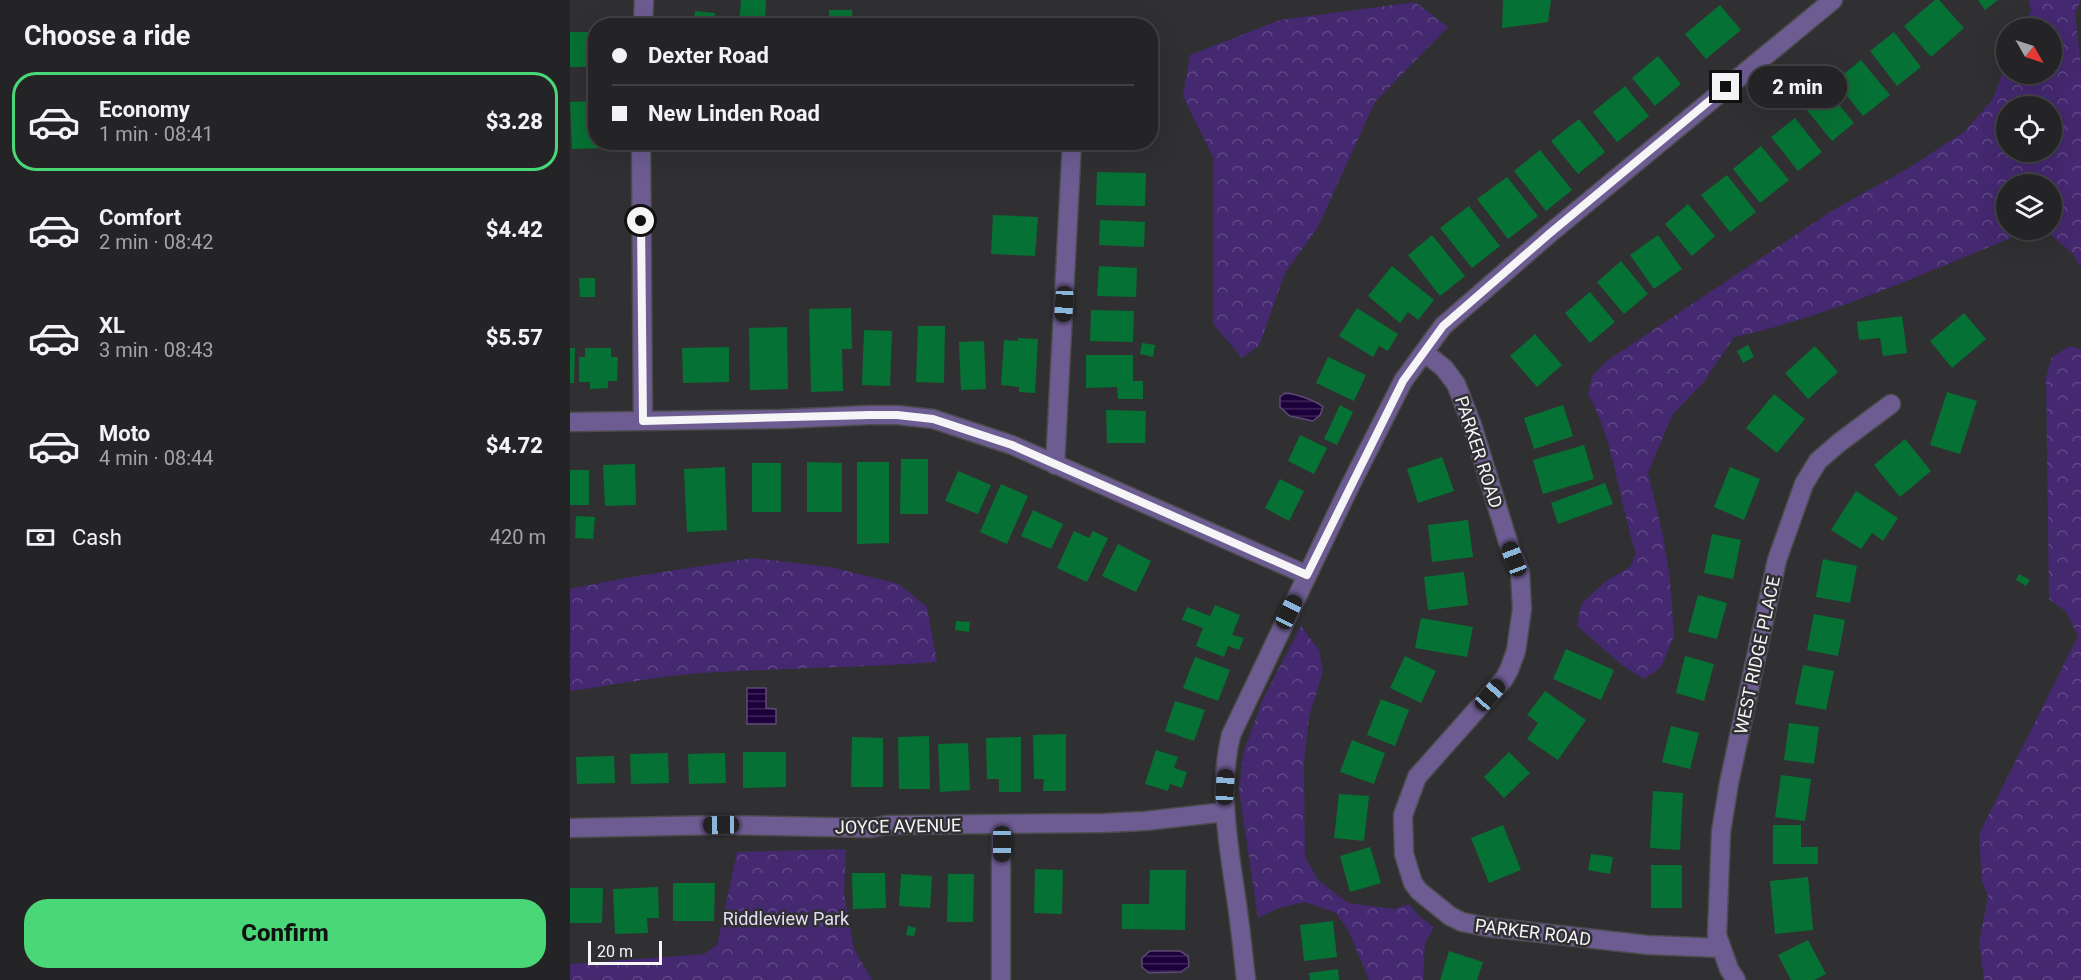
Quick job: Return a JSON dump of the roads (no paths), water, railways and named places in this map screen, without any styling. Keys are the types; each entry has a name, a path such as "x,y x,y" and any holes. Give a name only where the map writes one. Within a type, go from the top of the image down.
{"street":[{"path":"643,18 644,0"},
{"path":"1246,980 1225,812 1227,751 1231,735 1403,381 1443,326 1549,234 1833,0"},
{"path":"641,150 643,421"},
{"path":"1055,465 1072,150"},
{"name":"PARKER ROAD","path":"1425,353 1444,368 1456,384 1472,424 1509,545 1520,572 1522,609 1516,651 1509,670 1417,777 1408,798 1403,815 1404,854 1413,883 1419,891 1450,916 1469,924 1648,945 1721,948"},
{"name":"WEST RIDGE PLACE","path":"1736,980 1729,969 1717,935 1721,832 1731,772 1777,560 1804,484 1818,461 1891,404"},
{"path":"570,422 870,415 933,419 1012,445 1307,575"},
{"name":"JOYCE AVENUE","path":"570,828 721,825 871,828 887,825 1134,822 1225,812"},
{"path":"1001,824 1001,980"}],"park label":[{"name":"Riddleview Park","path":"786,918"}]}
